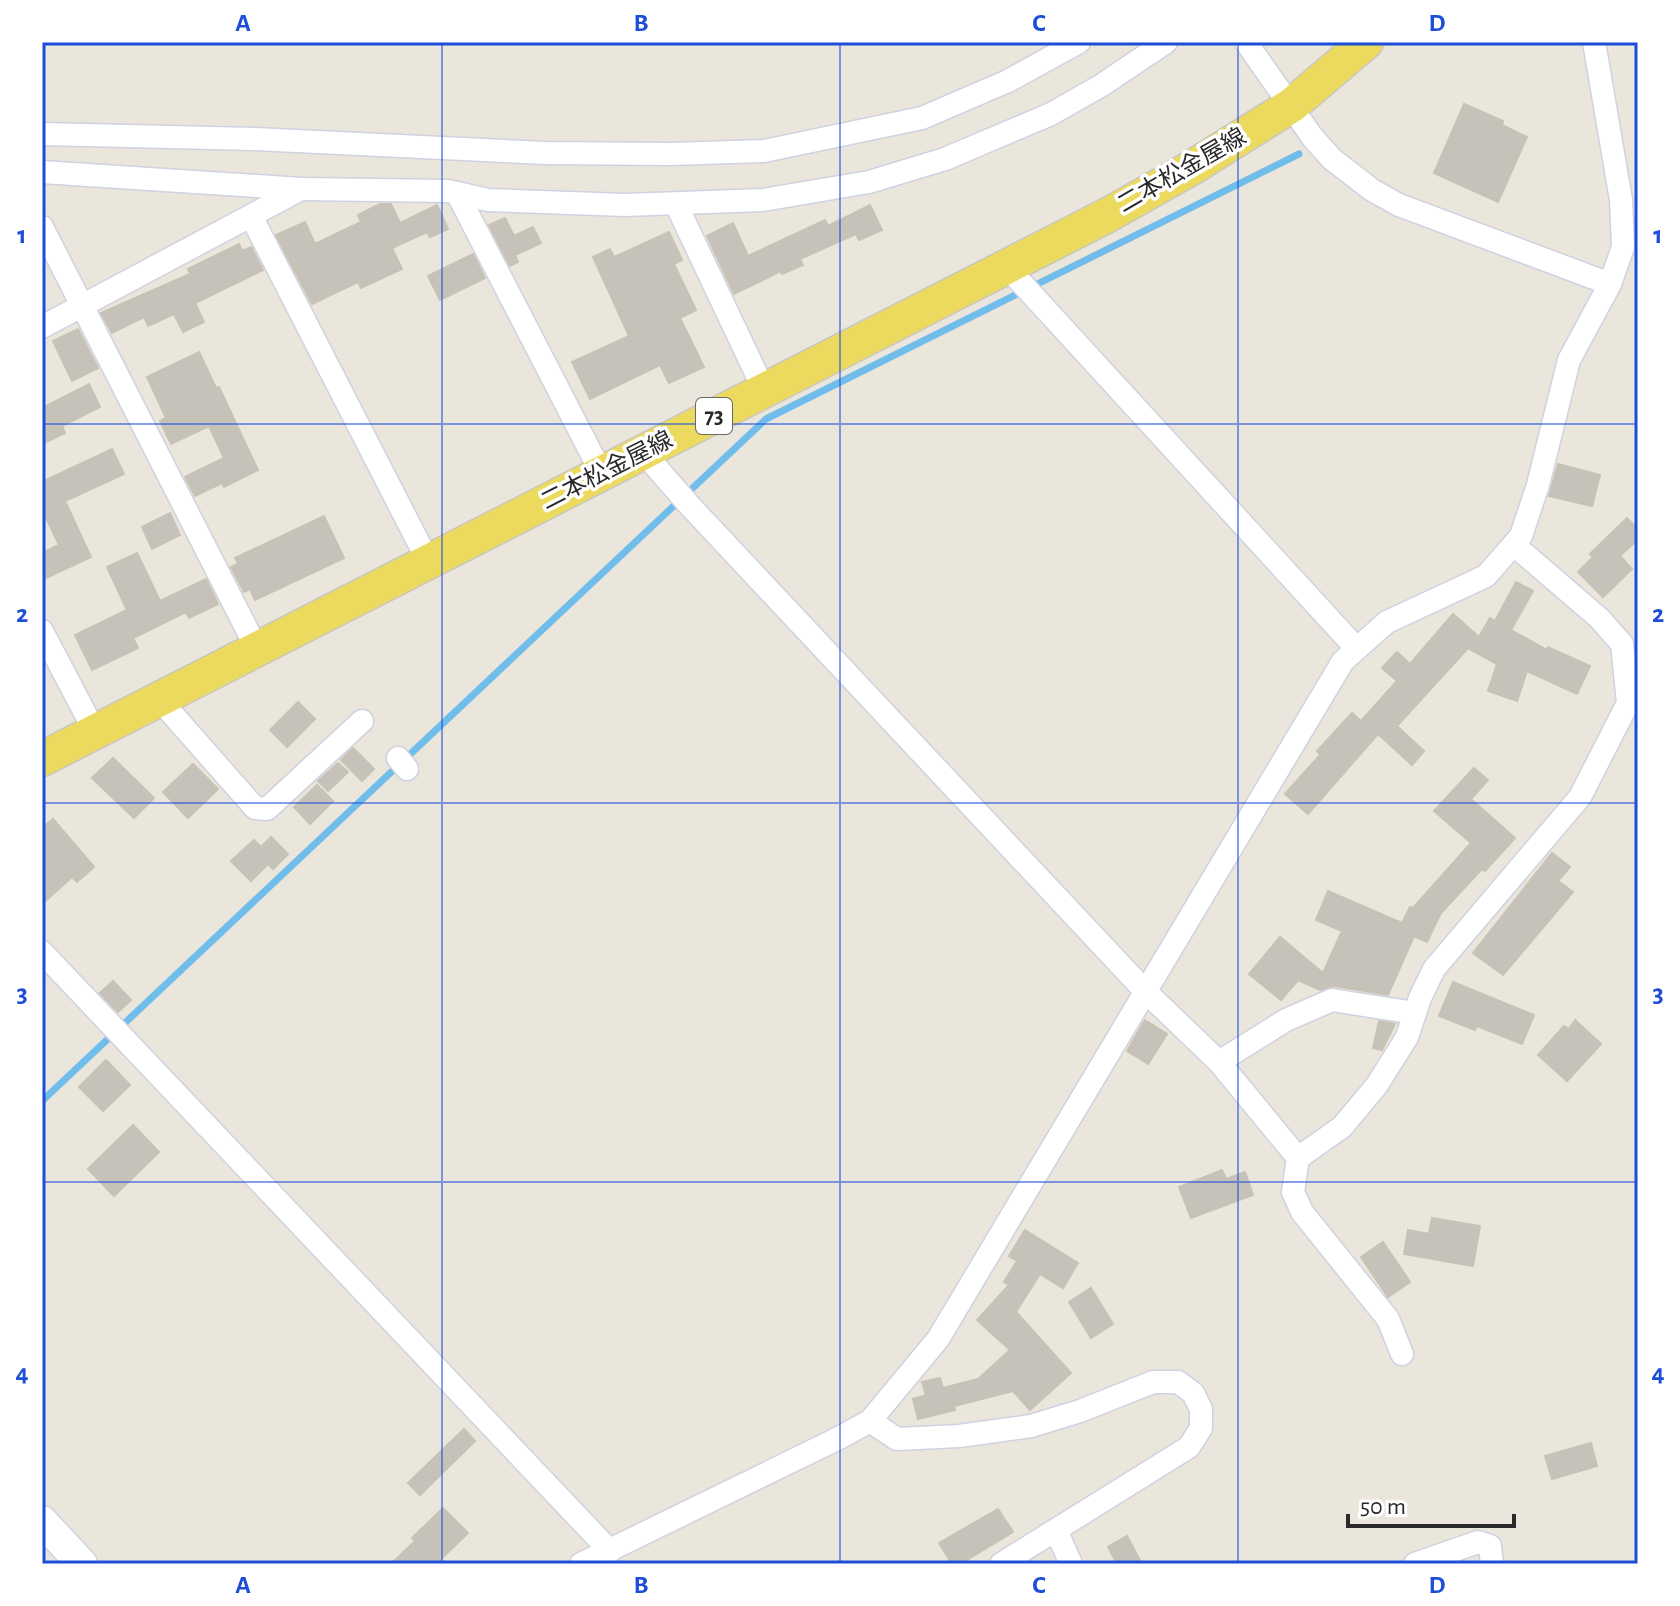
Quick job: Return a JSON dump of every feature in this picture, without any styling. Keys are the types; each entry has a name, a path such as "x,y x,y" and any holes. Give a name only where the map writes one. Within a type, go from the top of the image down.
{"main road":[{"name":"二本松金屋線","path":"42,759 764,390 1018,279 1120,208 1292,105 1366,42"}],"street":[{"path":"42,134 255,139 545,153 764,151 922,118 1008,81 1079,42"},
{"path":"42,172 302,189 457,193 488,200 625,205 763,200 869,182 945,159 1051,114 1102,85 1166,42"},
{"path":"1246,42 1313,138 1332,159 1372,190 1399,205 1610,284"},
{"path":"581,1564 870,1421 938,1339 1334,675 1356,648 1394,618 1486,576 1521,536 1538,485 1569,360 1610,284 1623,247 1621,200 1594,42"},
{"path":"42,327 302,189"},
{"path":"457,193 602,474"},
{"path":"676,204 764,390"},
{"path":"251,216 428,561"},
{"path":"42,227 257,649"},
{"path":"1018,279 1356,648"},
{"path":"644,453 1145,991 1219,1062 1298,1158"},
{"path":"1402,1354 1388,1319 1302,1212 1293,1192 1298,1158 1342,1127 1377,1085 1407,1037 1434,969 1580,797 1628,703 1630,650 1599,618 1514,545"},
{"path":"42,631 95,732"},
{"path":"159,699 255,808 267,809 362,721"},
{"path":"42,952 610,1551"},
{"path":"1219,1062 1286,1020 1332,1000 1415,1013"},
{"path":"870,1421 897,1439 959,1436 1031,1426 1080,1411 1153,1382 1178,1382 1193,1393 1201,1409 1201,1428 1189,1447 1001,1564"},
{"path":"42,1521 82,1564"},
{"path":"1056,1530 1071,1564"},
{"path":"1415,1564 1478,1542 1490,1546 1492,1564"}],"building":[{"path":"1464,104 1503,121 1502,125 1527,137 1498,202 1434,173"},
{"path":"380,204 391,204 400,223 437,205 448,229 430,237 427,232 392,248 402,269 361,288 358,282 312,304 276,235 305,222 315,244 361,222 358,215"},
{"path":"870,205 882,230 859,240 856,234 800,259 803,265 782,274 781,271 734,294 707,236 733,223 748,256 825,220 828,226"},
{"path":"505,218 514,236 533,227 541,243 515,255 518,262 510,266 489,225"},
{"path":"669,232 682,260 674,264 696,310 680,318 704,367 669,383 660,365 590,399 572,362 629,336 593,257 610,249 614,257"},
{"path":"239,244 242,251 251,247 263,270 195,303 204,322 183,332 174,314 148,326 144,317 112,333 101,313 190,274 188,269"},
{"path":"473,254 485,278 440,300 428,276"},
{"path":"78,329 98,368 72,381 53,341"},
{"path":"199,352 258,470 224,487 222,483 195,496 185,477 224,458 209,426 171,444 160,421 166,418 147,377"},
{"path":"89,384 100,407 62,426 65,433 42,444 42,408"},
{"path":"112,449 124,474 65,501 91,557 42,580 42,553 59,545 42,509 42,482"},
{"path":"1558,464 1600,475 1592,506 1549,496"},
{"path":"170,513 180,535 152,549 142,527"},
{"path":"324,516 344,558 255,600 250,589 244,592 231,567 238,564 235,558"},
{"path":"1627,518 1638,530 1638,539 1620,556 1632,569 1603,597 1578,572 1593,557 1590,554"},
{"path":"137,553 160,601 206,579 218,604 189,618 186,612 133,638 138,648 92,670 75,635 127,610 107,567"},
{"path":"1516,582 1533,591 1511,630 1547,650 1548,647 1590,666 1577,694 1527,671 1517,701 1488,691 1497,664 1468,648 1397,726 1424,751 1412,765 1378,734 1308,814 1285,794 1320,755 1317,751 1352,713 1361,721 1397,681 1382,668 1397,652 1410,664 1453,614 1479,637 1490,618 1495,621"},
{"path":"298,702 315,719 287,747 270,730"},
{"path":"353,748 374,769 362,781 341,760"},
{"path":"113,758 154,798 134,818 92,778"},
{"path":"338,763 348,772 328,791 318,781"},
{"path":"193,764 218,789 188,818 163,792"},
{"path":"1474,768 1488,780 1471,799 1515,838 1441,913 1427,942 1414,936 1388,995 1334,986 1320,990 1298,980 1281,1000 1249,974 1280,937 1323,973 1342,931 1316,920 1328,891 1402,923 1410,907 1413,908 1471,843 1434,811"},
{"path":"317,785 333,801 310,824 294,807"},
{"path":"53,819 94,867 77,882 72,877 42,904 42,828"},
{"path":"271,837 288,854 273,869 268,864 251,881 231,861 254,840 261,847"},
{"path":"1552,853 1570,867 1558,881 1573,892 1503,975 1473,953"},
{"path":"113,981 131,1000 118,1012 100,993"},
{"path":"1453,982 1534,1015 1522,1044 1477,1026 1475,1030 1439,1016"},
{"path":"1145,1020 1167,1034 1148,1064 1127,1051"},
{"path":"1575,1020 1601,1044 1567,1081 1538,1055 1564,1026 1569,1029"},
{"path":"1379,1021 1395,1024 1382,1050 1373,1048"},
{"path":"106,1060 130,1085 103,1111 79,1087"},
{"path":"133,1125 159,1152 114,1196 88,1169"},
{"path":"1222,1170 1226,1179 1245,1172 1253,1195 1191,1218 1179,1187"},
{"path":"1432,1218 1480,1226 1473,1266 1404,1254 1408,1230 1429,1234"},
{"path":"1025,1230 1078,1263 1063,1288 1040,1274 1016,1312 1071,1373 1030,1410 1013,1391 918,1419 913,1399 926,1395 922,1382 940,1378 943,1388 978,1379 1010,1350 977,1320 1009,1285 1004,1282 1017,1261 1009,1256"},
{"path":"1383,1242 1410,1282 1388,1297 1361,1257"},
{"path":"1091,1288 1113,1324 1091,1338 1069,1302"},
{"path":"464,1429 475,1441 420,1495 408,1483"},
{"path":"1591,1443 1597,1466 1552,1479 1545,1456"},
{"path":"443,1508 468,1533 436,1564 391,1564 415,1541 412,1538"},
{"path":"998,1509 1013,1532 960,1564 952,1564 939,1543"},
{"path":"1127,1536 1142,1564 1117,1564 1108,1547"}],"waterway":[{"path":"42,1101 766,419 1299,154"}]}
